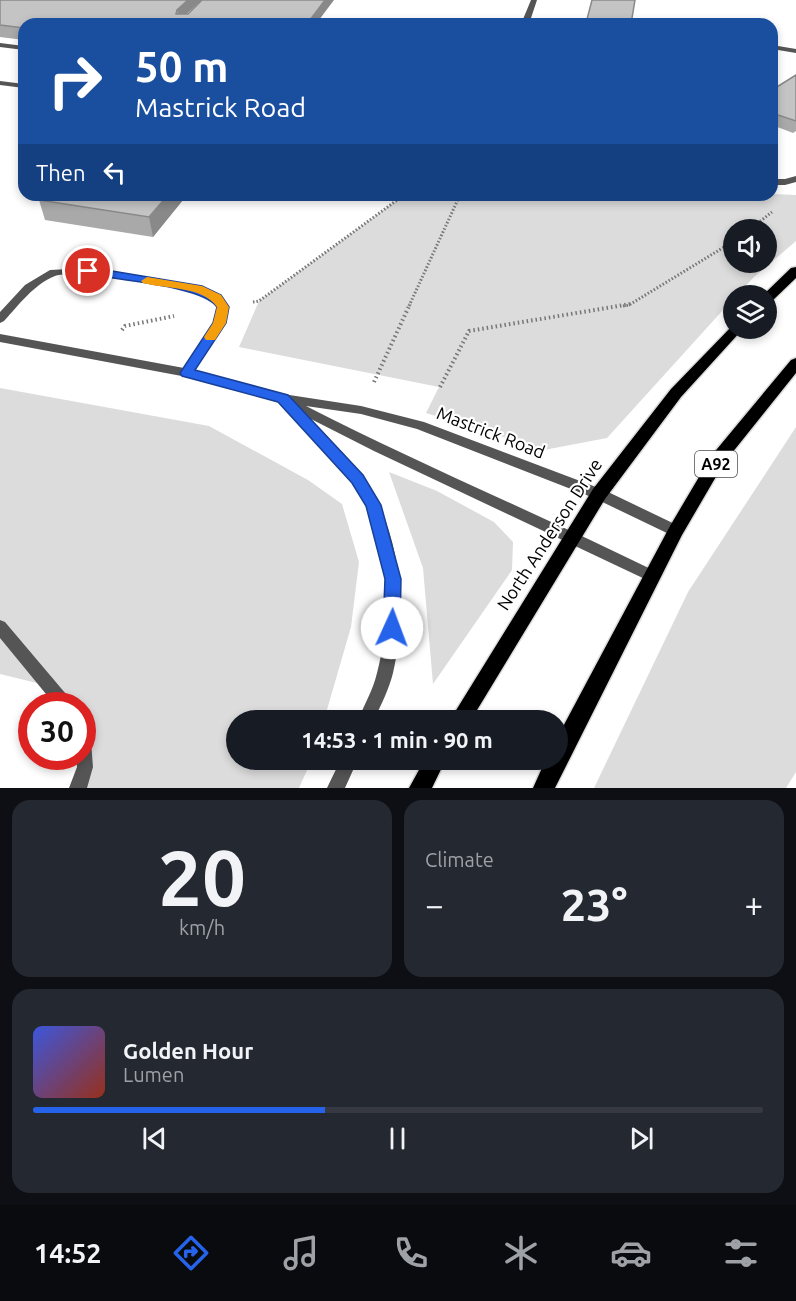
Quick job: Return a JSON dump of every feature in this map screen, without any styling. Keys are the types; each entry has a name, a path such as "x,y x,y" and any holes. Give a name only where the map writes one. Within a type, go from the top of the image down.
{"main road":[{"path":"777,289 796,271"},
{"name":"North Anderson Drive","path":"466,710 599,494 676,393 726,339"},
{"name":"A92","path":"568,739 676,531 718,459 796,363"},
{"path":"420,788 430,770"},
{"name":"A92","path":"544,788 552,770"}],"street":[{"path":"527,18 534,0"},
{"path":"0,45 18,47"},
{"path":"778,48 796,51"},
{"path":"0,83 18,85"},
{"path":"778,182 796,179"},
{"path":"0,319 29,286 54,272 88,271 198,289 217,297 223,307 220,323 187,373"},
{"name":"Mastrick Road","path":"0,338 187,373 283,398 361,410 420,425 599,494 676,531"},
{"path":"283,398 357,479 373,505 393,579 392,628 385,674 370,710"},
{"name":"Mastrick Road","path":"283,398 344,432 573,536 652,576"},
{"path":"0,627 54,692"},
{"path":"78,788 84,770"},
{"path":"336,788 345,770"}],"path":[{"path":"120,333 125,326 259,301 396,201"},
{"path":"374,382 457,201"},
{"path":"440,387 469,331 629,305 723,249"}],"shaded area":[{"path":"778,194 796,195 796,241 777,257 777,219 723,219 723,273 759,273 746,285 723,285 723,310 607,438 544,450 426,413 439,387 239,347 259,301 396,201 778,201"},
{"path":"0,388 209,426 308,480 342,504 359,562 351,627 327,710 226,710 226,770 307,770 299,788 78,788 84,770 96,770 96,692 56,692 53,687 0,674"},
{"path":"796,427 796,772 786,788 594,788 688,592"},
{"path":"389,472 437,491 494,522 513,542 512,570 433,684 423,568"}],"building":[{"path":"0,0 188,0 177,10 176,14 188,14 202,0 325,0 312,18 18,18 18,27 0,25"},
{"path":"592,0 635,0 632,18 587,18"},
{"path":"796,75 796,121 778,115 778,86"},
{"path":"45,201 163,201 149,217"}],"slow traffic":[{"path":"147,281 198,289 217,297 223,307 220,323 210,337"}],"route":[{"path":"88,271 198,289 217,297 223,307 220,323 187,373 283,398 357,479 373,505 393,579 392,628"}]}
